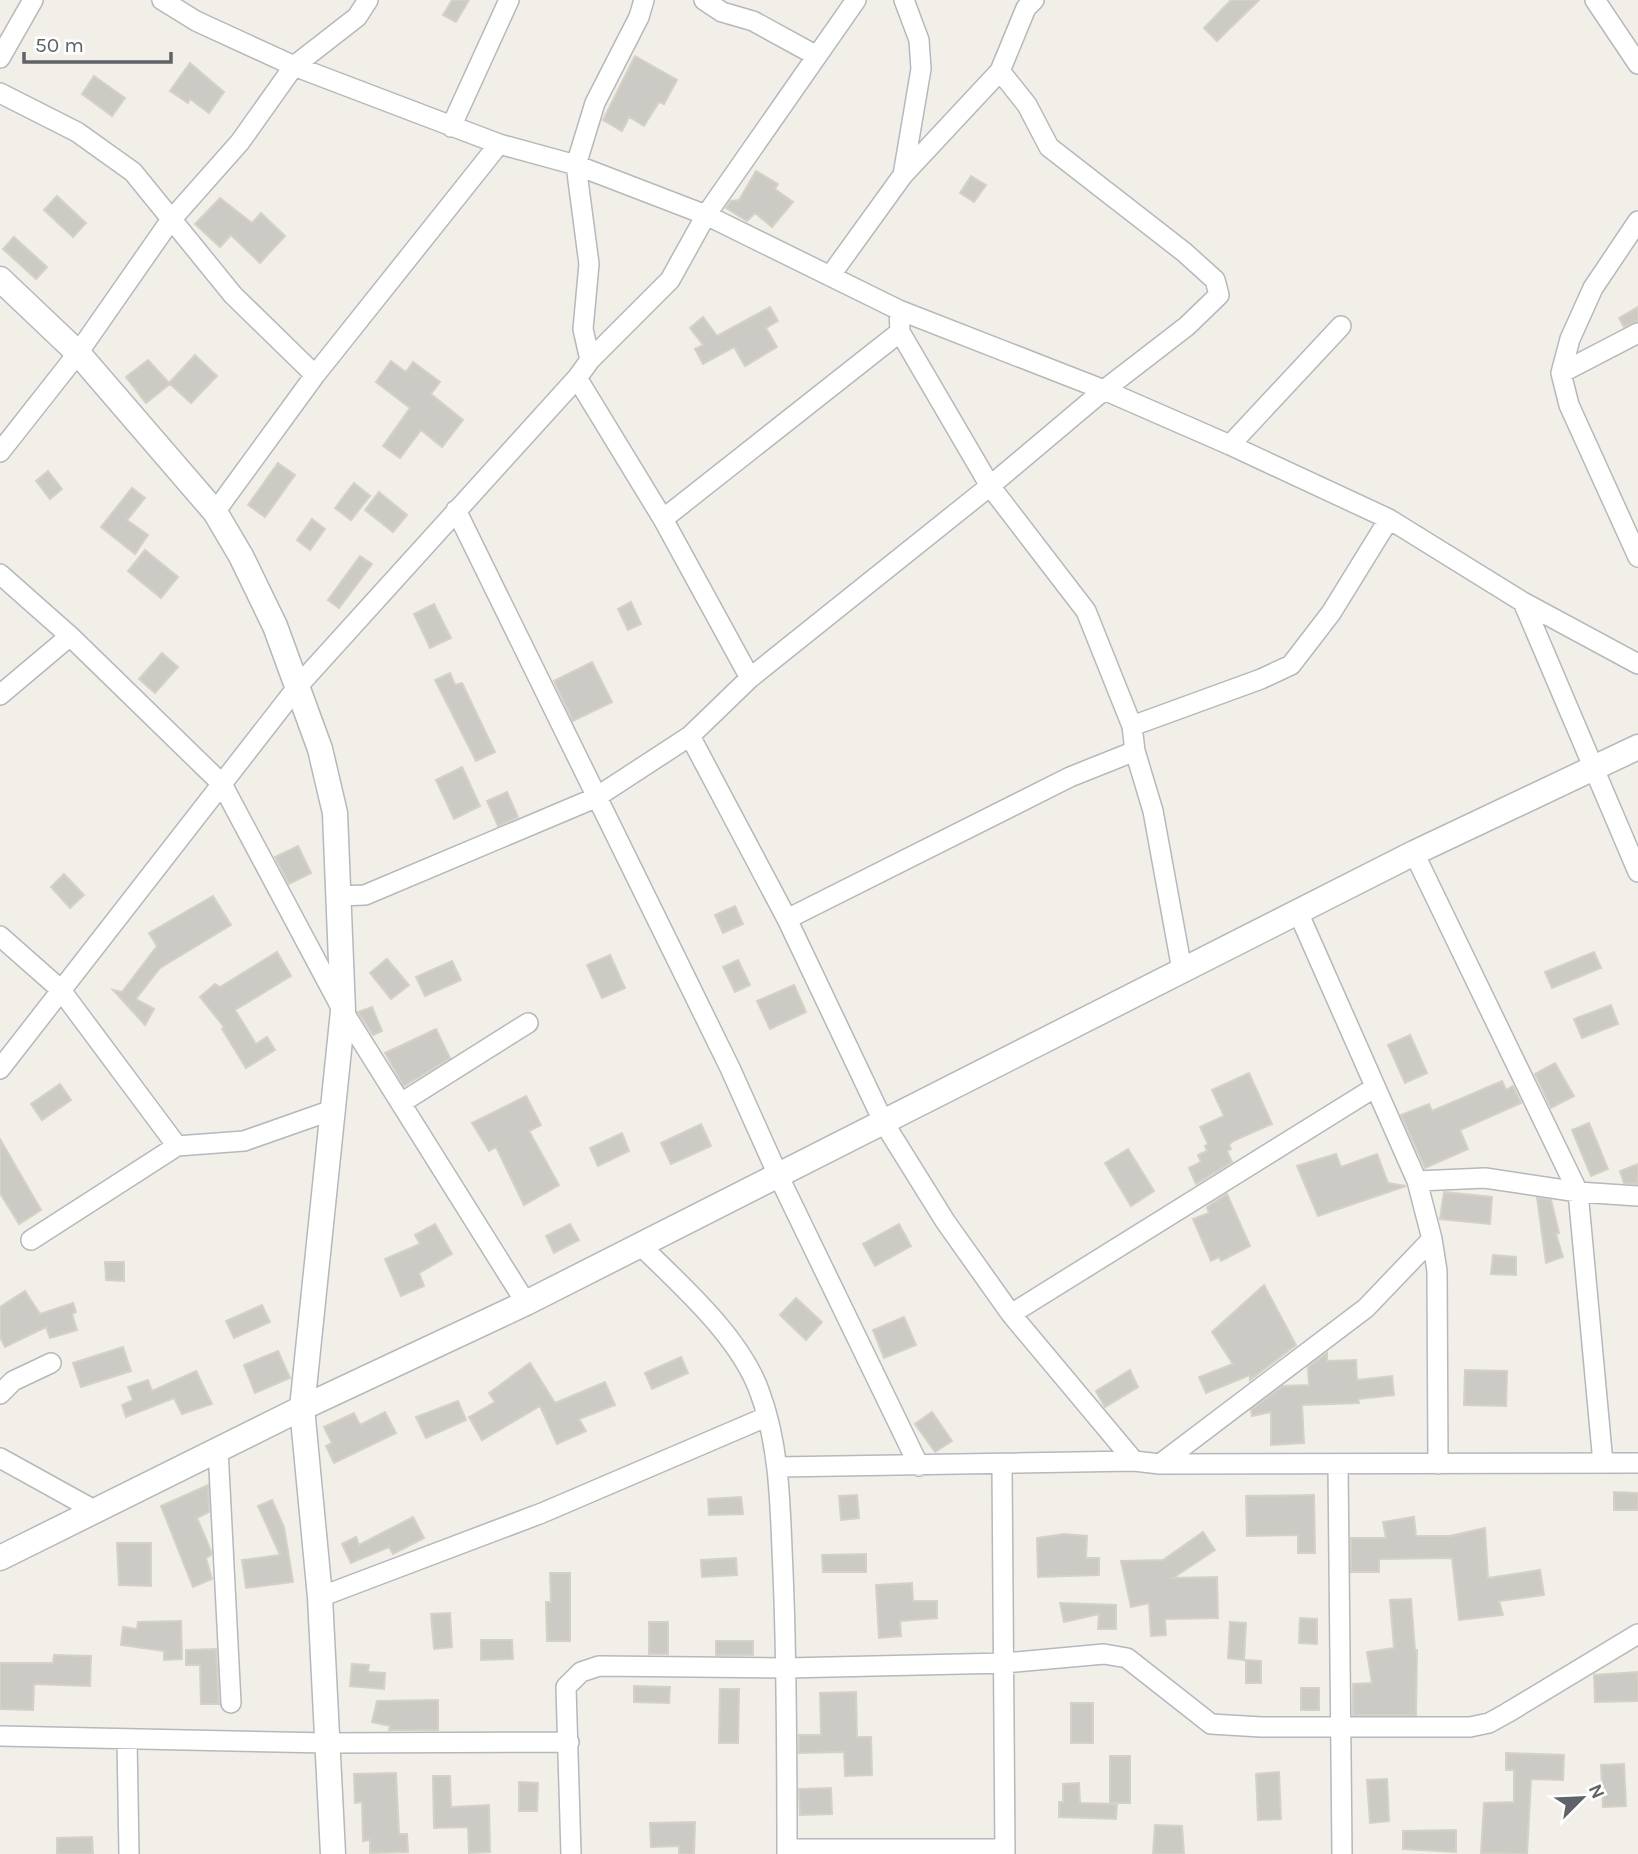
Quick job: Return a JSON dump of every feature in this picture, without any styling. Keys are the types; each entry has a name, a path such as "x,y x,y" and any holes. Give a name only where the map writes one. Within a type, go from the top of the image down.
{"street":[{"path":"0,58 33,0"},
{"path":"162,0 196,21 294,66 499,144 576,165 706,215 899,310 1104,390 1230,444 1389,519 1523,602 1638,664"},
{"path":"0,452 78,353 170,221 240,142 294,66 357,17 368,0"},
{"path":"452,127 509,0"},
{"path":"590,360 583,329 589,264 576,165 595,103 639,17 644,0"},
{"path":"704,0 722,12 753,21 817,56"},
{"path":"0,1069 298,686 577,378 590,360 670,280 706,215 856,0"},
{"path":"904,0 919,40 921,69 904,175"},
{"path":"830,276 904,175 1000,71 1026,8 1034,0"},
{"path":"1595,0 1638,64"},
{"path":"338,896 365,895 595,798 690,736 750,678 1204,311 1219,295 1215,280 1049,147 1027,105 1000,71"},
{"path":"0,93 77,132 132,172 233,295 316,375"},
{"path":"215,512 316,375 499,144"},
{"path":"1638,221 1593,288 1570,339 1561,373 1569,405 1638,557"},
{"path":"0,279 78,353 215,512 241,556 275,626 320,749 335,813 343,1011 335,1109 302,1408 320,1597 333,1854"},
{"path":"899,310 900,332 989,486 1086,611 1132,726 1135,751 1153,811 1182,970"},
{"path":"1230,444 1341,326"},
{"path":"663,519 900,332"},
{"path":"1561,373 1638,333"},
{"path":"577,378 663,519 750,678"},
{"path":"456,510 595,798 730,1068 778,1175 919,1466"},
{"path":"1132,726 1261,680 1290,665 1331,613 1389,519"},
{"path":"0,574 70,636 222,784 343,1011 526,1303"},
{"path":"1523,602 1638,871"},
{"path":"0,695 70,636"},
{"path":"690,736 787,919 884,1123 945,1221 1011,1314 1134,1461"},
{"path":"0,1558 302,1408 526,1303 1414,853 1638,747"},
{"path":"787,919 1070,778 1135,751"},
{"path":"1414,853 1577,1192 1603,1463"},
{"path":"1298,912 1417,1181 1432,1239 1437,1271 1438,1464"},
{"path":"0,936 60,989 177,1146"},
{"path":"401,1103 528,1023"},
{"path":"1011,1314 1374,1088"},
{"path":"31,1240 177,1146 244,1141 335,1109"},
{"path":"1417,1181 1485,1178 1577,1192 1638,1196"},
{"path":"1160,1464 1366,1308 1432,1239"},
{"path":"640,1245 697,1300 747,1366 760,1393 766,1417 778,1467 787,1668 787,1852 1005,1852 1002,1466"},
{"path":"0,1394 13,1381 51,1363"},
{"path":"320,1597 542,1513 766,1417"},
{"path":"218,1450 231,1703"},
{"path":"0,1458 94,1510"},
{"path":"778,1467 1002,1466 1134,1461 1160,1464 1638,1463"},
{"path":"1338,1464 1342,1854"},
{"path":"571,1854 566,1687 581,1671 599,1666 787,1668 1005,1663 1104,1654 1127,1658 1211,1724 1248,1727 1470,1727 1489,1723 1638,1634"},
{"path":"0,1737 327,1743 569,1742"},
{"path":"127,1739 128,1854"}],"building":[{"path":"452,0 469,0 456,22 443,15"},
{"path":"1231,0 1259,0 1217,41 1204,28"},
{"path":"635,56 677,80 664,104 659,102 644,126 629,117 622,131 603,120"},
{"path":"190,63 224,92 209,113 190,99 188,103 170,91"},
{"path":"94,76 125,98 112,116 82,94"},
{"path":"756,171 778,184 775,189 793,202 772,227 755,213 747,221 726,208 731,201 739,200"},
{"path":"971,176 986,185 974,202 960,193"},
{"path":"57,196 86,223 73,237 44,210"},
{"path":"220,198 252,223 261,213 285,236 260,263 231,235 220,247 195,224"},
{"path":"14,237 47,267 36,279 3,249"},
{"path":"770,307 778,321 766,328 777,347 745,366 734,347 703,364 695,349 703,345 690,328 703,317 717,336"},
{"path":"1638,307 1638,321 1624,327 1619,318"},
{"path":"195,355 217,376 191,403 169,383"},
{"path":"148,360 170,384 146,403 126,377"},
{"path":"391,361 406,372 413,362 440,382 431,394 463,420 442,447 421,430 400,458 383,446 410,408 376,382"},
{"path":"278,463 295,475 265,517 248,505"},
{"path":"48,471 62,489 50,499 36,481"},
{"path":"354,483 370,496 351,520 335,508"},
{"path":"132,488 145,498 127,520 148,535 135,554 101,527"},
{"path":"379,492 407,515 393,532 365,510"},
{"path":"312,519 325,529 310,550 297,540"},
{"path":"145,550 178,577 161,598 128,571"},
{"path":"360,556 372,564 339,608 328,600"},
{"path":"631,602 641,624 628,630 618,609"},
{"path":"434,604 451,638 430,648 414,614"},
{"path":"162,653 178,667 155,693 139,679"},
{"path":"592,662 612,702 573,721 554,681"},
{"path":"450,673 455,685 462,683 495,752 476,761 435,680"},
{"path":"462,767 480,806 454,819 436,780"},
{"path":"507,792 518,817 498,826 487,801"},
{"path":"298,846 311,873 289,884 275,857"},
{"path":"64,874 84,895 70,908 51,887"},
{"path":"213,896 231,925 160,968 136,999 154,1009 145,1025 113,990 122,992 157,946 149,933"},
{"path":"735,906 743,924 723,933 715,915"},
{"path":"277,952 291,976 235,1010 256,1044 267,1037 275,1050 246,1068 222,1029 224,1027 200,997 215,984 220,987"},
{"path":"1594,952 1601,968 1552,988 1545,972"},
{"path":"610,955 625,988 602,998 587,965"},
{"path":"387,959 409,985 391,999 370,973"},
{"path":"738,960 750,985 735,992 723,967"},
{"path":"452,961 461,980 425,996 416,977"},
{"path":"794,985 806,1012 770,1029 757,1001"},
{"path":"1611,1005 1618,1024 1582,1038 1574,1019"},
{"path":"372,1007 382,1031 373,1035 358,1012"},
{"path":"436,1029 450,1058 404,1086 385,1053"},
{"path":"1410,1035 1427,1073 1405,1083 1388,1045"},
{"path":"1555,1063 1574,1096 1551,1108 1535,1074"},
{"path":"1249,1073 1272,1124 1233,1141 1229,1145 1231,1149 1227,1151 1232,1162 1196,1184 1189,1168 1201,1162 1198,1155 1207,1151 1205,1146 1208,1144 1200,1127 1224,1116 1212,1090"},
{"path":"1502,1081 1506,1090 1513,1086 1521,1103 1460,1130 1468,1149 1425,1168 1401,1115 1429,1104 1432,1111"},
{"path":"60,1084 71,1100 42,1120 31,1104"},
{"path":"526,1096 541,1125 529,1131 559,1185 524,1205 496,1147 489,1151 472,1123"},
{"path":"1589,1123 1608,1169 1591,1176 1572,1130"},
{"path":"701,1124 711,1146 671,1164 661,1143"},
{"path":"622,1133 629,1151 598,1166 590,1148"},
{"path":"0,1139 41,1210 19,1224 0,1193"},
{"path":"1128,1149 1154,1191 1131,1206 1105,1163"},
{"path":"1336,1154 1341,1167 1377,1154 1388,1183 1406,1186 1318,1216 1297,1166"},
{"path":"1638,1164 1638,1184 1624,1183 1620,1171"},
{"path":"1444,1192 1492,1197 1490,1224 1440,1219"},
{"path":"1227,1194 1250,1246 1221,1261 1219,1257 1211,1261 1193,1219 1209,1213 1207,1207"},
{"path":"1537,1198 1551,1200 1559,1233 1556,1234 1563,1257 1546,1263"},
{"path":"435,1224 452,1254 419,1273 424,1286 401,1296 385,1259 420,1244 415,1235"},
{"path":"570,1224 579,1240 554,1253 546,1236"},
{"path":"899,1224 911,1246 875,1266 863,1244"},
{"path":"1493,1255 1516,1257 1516,1275 1491,1274"},
{"path":"105,1262 124,1262 124,1281 106,1280"},
{"path":"1264,1285 1296,1345 1250,1380 1250,1375 1206,1393 1199,1377 1233,1364 1212,1332"},
{"path":"25,1291 40,1314 73,1303 76,1312 72,1314 77,1330 50,1338 46,1327 5,1347 0,1337 0,1307"},
{"path":"796,1298 822,1322 806,1340 780,1315"},
{"path":"262,1305 270,1322 234,1338 226,1321"},
{"path":"904,1317 916,1345 884,1358 873,1330"},
{"path":"123,1347 131,1371 81,1387 73,1363"},
{"path":"278,1351 290,1378 255,1393 244,1365"},
{"path":"1327,1353 1327,1361 1356,1360 1357,1380 1392,1376 1394,1395 1358,1399 1359,1403 1302,1405 1304,1443 1271,1445 1271,1412 1252,1416 1251,1410 1283,1386 1309,1385 1308,1367"},
{"path":"681,1357 688,1373 652,1389 645,1373"},
{"path":"530,1363 555,1403 605,1382 615,1405 579,1419 586,1431 557,1444 540,1406 482,1440 469,1417 495,1402 489,1393"},
{"path":"1130,1370 1138,1387 1105,1407 1096,1391"},
{"path":"1465,1370 1507,1371 1506,1406 1464,1405"},
{"path":"196,1371 212,1404 182,1414 174,1398 126,1417 122,1405 133,1400 128,1387 148,1380 152,1391"},
{"path":"458,1401 466,1420 426,1438 416,1417"},
{"path":"385,1412 396,1433 334,1463 326,1446 332,1443 324,1427 354,1413 360,1425"},
{"path":"932,1412 952,1441 935,1452 915,1424"},
{"path":"208,1485 209,1512 197,1518 211,1551 211,1555 206,1558 212,1579 193,1587 161,1506"},
{"path":"1614,1492 1638,1493 1638,1510 1614,1510"},
{"path":"857,1495 859,1518 841,1520 839,1496"},
{"path":"1314,1495 1315,1553 1298,1553 1298,1535 1247,1536 1246,1496"},
{"path":"741,1497 743,1514 709,1515 708,1499"},
{"path":"272,1500 284,1527 293,1582 246,1588 242,1560 280,1555 258,1506"},
{"path":"413,1517 424,1538 393,1554 389,1547 351,1563 342,1544 356,1537 359,1545"},
{"path":"1414,1517 1416,1536 1450,1536 1485,1528 1488,1578 1540,1570 1544,1595 1499,1601 1503,1615 1459,1620 1452,1558 1379,1559 1379,1572 1351,1572 1351,1538 1386,1538 1383,1522"},
{"path":"1203,1532 1215,1550 1173,1578 1217,1577 1218,1618 1165,1619 1166,1635 1151,1636 1149,1603 1131,1607 1121,1561 1163,1560"},
{"path":"1064,1534 1087,1536 1086,1558 1099,1558 1099,1575 1038,1577 1037,1538"},
{"path":"117,1543 151,1543 151,1586 119,1585"},
{"path":"866,1554 866,1572 823,1572 822,1555"},
{"path":"736,1558 737,1575 702,1577 701,1560"},
{"path":"550,1573 570,1573 570,1641 547,1641 546,1602 551,1602"},
{"path":"912,1583 913,1601 937,1601 937,1618 900,1621 901,1636 879,1638 876,1585"},
{"path":"1411,1599 1417,1650 1416,1715 1353,1715 1353,1684 1372,1683 1367,1652 1394,1648 1390,1600"},
{"path":"1060,1603 1116,1605 1116,1629 1098,1629 1099,1614 1064,1622"},
{"path":"450,1613 452,1647 434,1649 431,1614"},
{"path":"1300,1618 1317,1619 1317,1644 1299,1643"},
{"path":"181,1621 182,1659 164,1660 164,1651 121,1645 123,1627 137,1629 138,1622"},
{"path":"649,1622 668,1622 668,1654 649,1654"},
{"path":"1230,1622 1246,1623 1244,1660 1228,1658"},
{"path":"481,1640 512,1640 513,1659 481,1660"},
{"path":"716,1641 753,1641 753,1655 716,1655"},
{"path":"216,1649 219,1704 201,1704 200,1665 186,1665 186,1650"},
{"path":"54,1655 91,1656 90,1686 34,1684 33,1710 0,1709 0,1663 53,1663"},
{"path":"1246,1660 1261,1661 1261,1683 1246,1683"},
{"path":"352,1664 369,1665 368,1672 385,1673 384,1689 350,1686"},
{"path":"1638,1672 1638,1701 1595,1702 1594,1675"},
{"path":"634,1686 670,1687 669,1703 634,1702"},
{"path":"1301,1688 1319,1688 1319,1710 1301,1710"},
{"path":"720,1689 739,1689 738,1743 719,1743"},
{"path":"856,1692 857,1737 871,1737 872,1775 845,1776 844,1752 799,1753 799,1735 821,1735 820,1693"},
{"path":"438,1700 438,1730 389,1730 390,1726 372,1722 377,1701"},
{"path":"1071,1703 1093,1703 1093,1743 1071,1743"},
{"path":"1506,1753 1564,1755 1563,1780 1531,1779 1527,1854 1481,1853 1484,1803 1514,1802 1514,1770 1506,1770"},
{"path":"1110,1756 1130,1756 1130,1803 1110,1803"},
{"path":"1624,1764 1626,1806 1603,1807 1601,1765"},
{"path":"1279,1772 1281,1819 1258,1820 1256,1774"},
{"path":"396,1773 399,1834 407,1834 408,1852 370,1853 370,1840 363,1841 362,1802 355,1803 354,1774"},
{"path":"433,1776 450,1776 451,1807 489,1805 490,1852 469,1853 468,1827 434,1828"},
{"path":"1387,1779 1389,1821 1370,1823 1367,1780"},
{"path":"519,1782 538,1783 537,1811 519,1811"},
{"path":"1079,1783 1080,1803 1117,1804 1116,1819 1059,1817 1059,1802 1063,1802 1063,1784"},
{"path":"831,1788 832,1814 800,1815 799,1789"},
{"path":"695,1822 694,1854 679,1854 679,1846 651,1847 650,1823"},
{"path":"1155,1825 1182,1826 1184,1854 1153,1854"},
{"path":"1456,1830 1456,1852 1403,1849 1403,1831"},
{"path":"92,1837 93,1854 57,1854 57,1838"}]}
